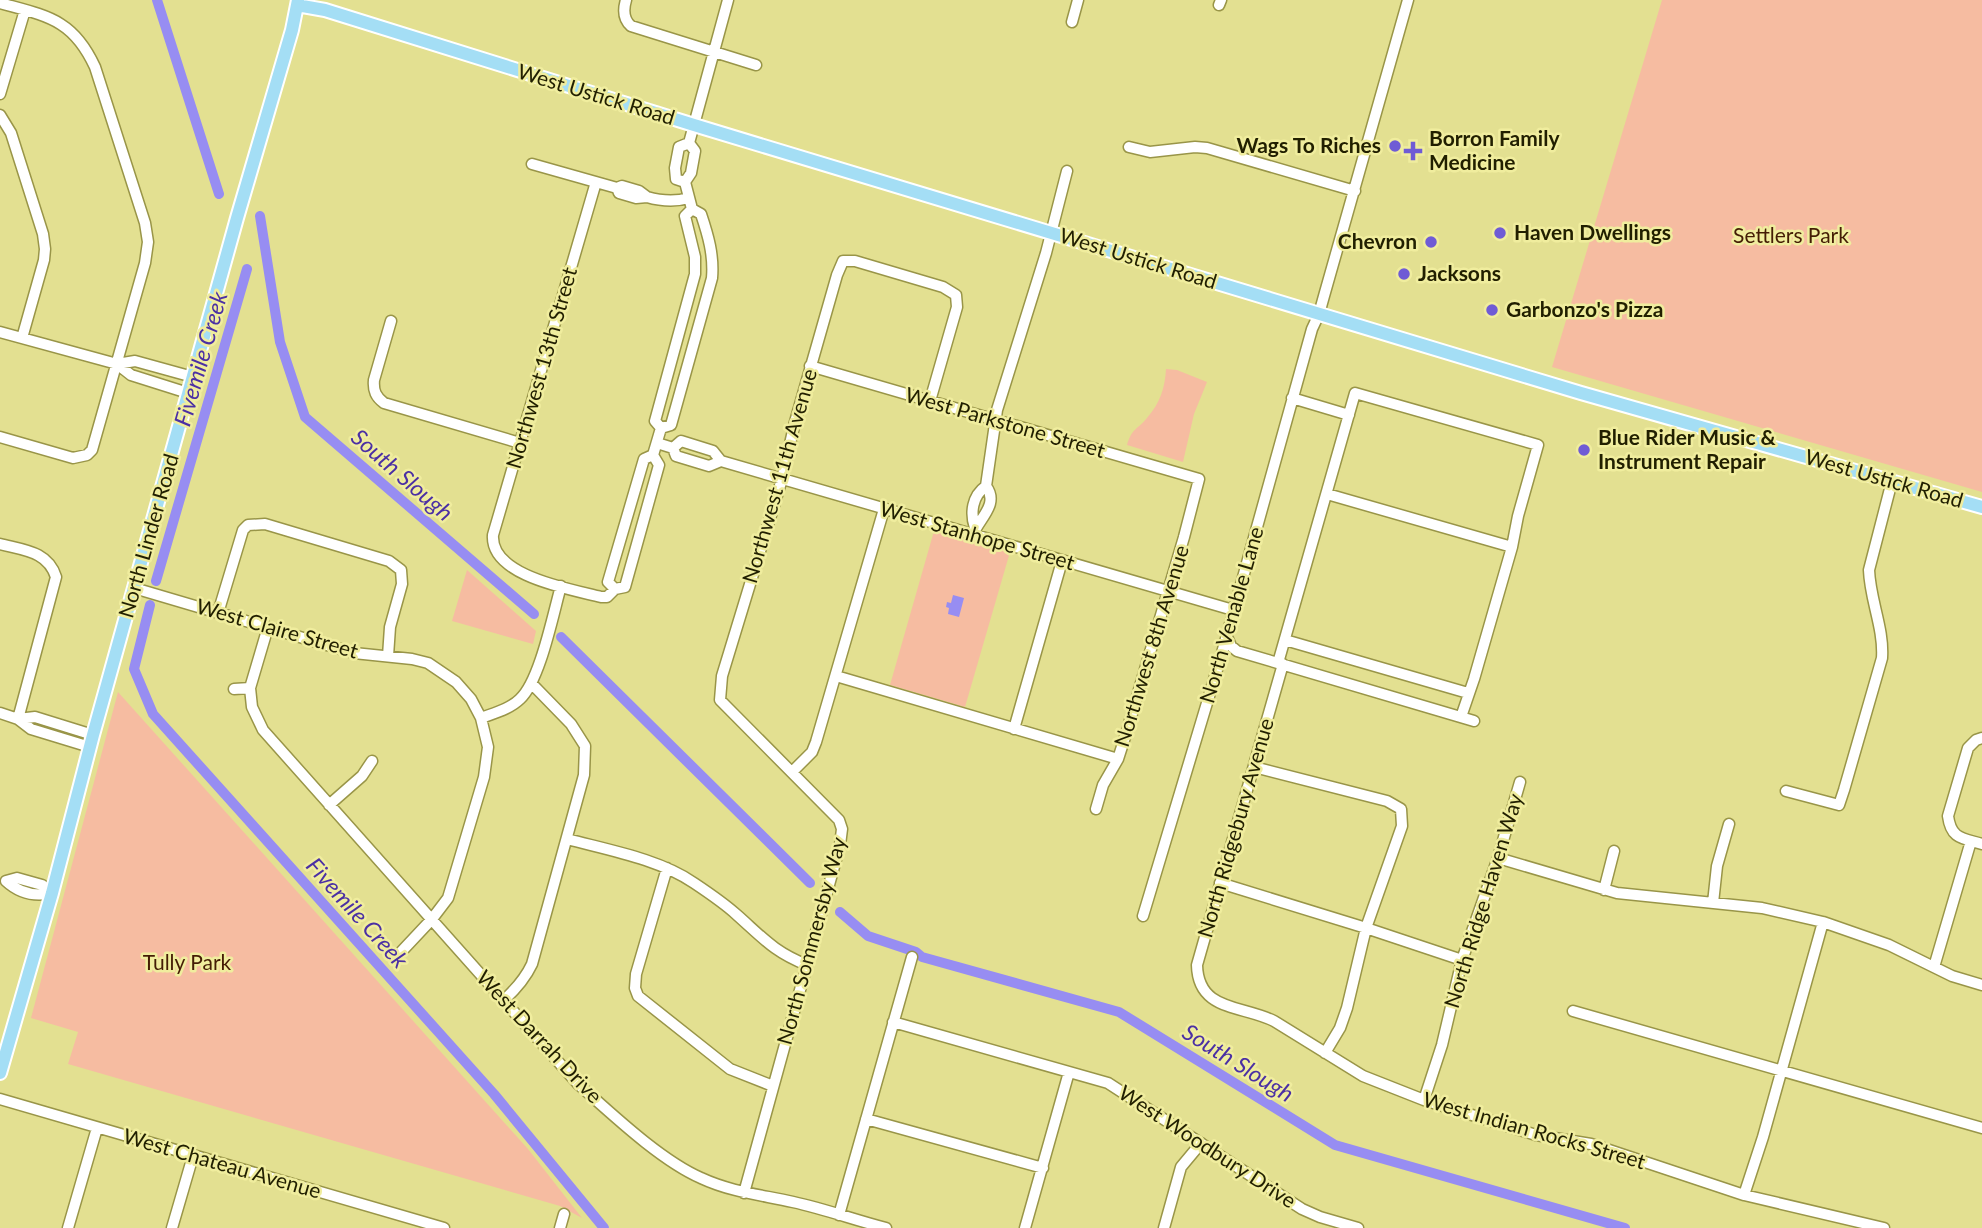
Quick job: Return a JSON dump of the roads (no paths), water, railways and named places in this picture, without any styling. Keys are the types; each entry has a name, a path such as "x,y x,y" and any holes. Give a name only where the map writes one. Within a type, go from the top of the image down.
{"main road":[{"name":"West Ustick Road","path":"297,3 1581,393 1982,507"},
{"name":"North Linder Road","path":"0,1073 257,146 292,30 297,3"}],"street":[{"path":"626,0 626,21 636,28 756,65"},
{"path":"689,143 727,0"},
{"path":"1072,22 1078,0"},
{"name":"North Venable Lane","path":"1143,916 1227,637 1292,398 1355,191 1408,0"},
{"path":"0,3 51,18 76,36 87,51 95,67 145,223 148,242 145,263 95,446 87,455 73,458 0,437"},
{"path":"0,94 25,10"},
{"path":"0,116 11,133 43,234 45,249 22,338"},
{"path":"685,182 676,179 675,168 679,147 689,143"},
{"path":"661,428 671,425 712,278 713,261 709,239 701,214 692,209 685,182 691,173 695,151 689,143"},
{"path":"1129,146 1150,152 1206,148 1355,191"},
{"path":"532,164 617,188 619,192 636,198 647,197 661,201 689,198"},
{"path":"974,531 990,506 990,492 986,486 995,420 1046,253 1067,171"},
{"name":"Northwest 13th Street","path":"561,586 531,578 513,568 496,554 492,545 596,182"},
{"path":"661,428 655,421 695,274 695,257 685,216 692,209"},
{"name":"Northwest 11th Avenue","path":"720,692 722,676 782,479 794,422 843,261 855,261 943,287 956,295 957,307 930,401"},
{"path":"391,321 374,380 375,394 384,403 520,443"},
{"path":"0,332 117,364 131,375 188,393"},
{"path":"117,364 135,361 193,377"},
{"name":"West Parkstone Street","path":"810,366 1199,480"},
{"name":"North Ridgebury Avenue","path":"1203,990 1198,979 1197,965 1254,767 1285,640 1356,393 1538,445 1512,547"},
{"path":"1292,398 1349,415"},
{"path":"653,456 661,428"},
{"name":"West Stanhope Street","path":"673,448 681,441 713,451 721,461 884,509 974,531 1062,561 1233,610"},
{"name":"West Stanhope Street","path":"657,443 673,448"},
{"name":"West Stanhope Street","path":"673,448 676,456 709,466 721,461"},
{"path":"401,952 448,898 484,777 488,747 481,718 520,700 531,684 561,586 601,597 607,597 615,589 625,587 659,465 653,456"},
{"path":"615,589 608,582 644,459 653,456"},
{"name":"Northwest 8th Avenue","path":"1096,809 1103,785 1118,759 1199,480"},
{"path":"1786,791 1839,806 1882,658 1883,644 1869,570 1892,481"},
{"path":"974,531 974,503 981,489 986,486"},
{"path":"1327,494 1512,547 1461,717"},
{"path":"792,772 812,752 816,742 884,509"},
{"path":"218,613 240,536 248,525 265,524 389,561 401,570 402,584 390,627 388,656"},
{"path":"0,544 46,559 53,567 56,577 18,719"},
{"path":"1014,729 1062,561"},
{"name":"West Claire Street","path":"134,589 354,653 420,661 442,671 456,682 471,699 481,718"},
{"path":"234,688 250,688 268,627"},
{"path":"1227,637 1237,651 1474,721"},
{"path":"1285,640 1468,693"},
{"path":"836,676 1118,759"},
{"path":"504,1000 527,975 532,964 584,775 585,746 571,724 531,684"},
{"name":"West Darrah Drive","path":"250,688 252,707 263,730 578,1084 624,1124 667,1158 698,1177 744,1193 793,1202 886,1228"},
{"name":"North Sommersby Way","path":"720,692 720,700 839,820 842,829 840,845 744,1193"},
{"path":"0,713 18,719 35,718 92,741"},
{"path":"1979,739 1968,748 1948,816 1950,827 1956,836 1982,844"},
{"path":"329,805 362,776 372,761"},
{"path":"1254,767 1332,785 1387,801 1401,809 1402,826 1366,928 1348,1008 1325,1053"},
{"name":"North Ridge Haven Way","path":"1424,1100 1443,1045 1462,960 1498,858 1520,782"},
{"path":"1713,903 1717,866 1729,824"},
{"path":"567,839 667,868 692,881 735,913 786,957 807,965"},
{"path":"1934,967 1971,841"},
{"path":"1604,890 1614,851"},
{"path":"1498,858 1627,895 1780,911 1823,922 1889,945 1952,976 1982,985"},
{"path":"667,868 636,974 635,988 638,996 730,1069 773,1086"},
{"path":"3,880 17,878 42,885 52,893"},
{"path":"1220,883 1462,960"},
{"path":"1744,1195 1763,1138 1823,922"},
{"path":"839,1215 912,957"},
{"name":"West Indian Rocks Street","path":"1203,990 1219,1004 1264,1017 1363,1076 1424,1100 1536,1135 1591,1144 1744,1195 1884,1228"},
{"path":"1573,1011 1982,1128"},
{"name":"West Woodbury Drive","path":"893,1022 1108,1083 1302,1209 1358,1228"},
{"path":"1025,1228 1069,1072"},
{"name":"West Chateau Avenue","path":"0,1100 444,1228"},
{"path":"866,1119 1043,1168"},
{"path":"68,1228 97,1128"},
{"path":"1164,1228 1181,1167 1201,1143"},
{"path":"172,1228 193,1156"},
{"path":"560,1228 564,1214"}],"waterway":[{"name":"Fivemile Creek","path":"157,0 219,194"},
{"name":"South Slough","path":"260,216 280,342 305,417 534,614"},
{"name":"Fivemile Creek","path":"156,581 247,269"},
{"name":"Fivemile Creek","path":"150,605 134,669 153,714 494,1094 604,1228"},
{"name":"South Slough","path":"561,637 810,883"},
{"name":"South Slough","path":"840,912 868,936 916,952 922,957 1119,1012 1335,1145 1625,1228"}],"place":[{"name":"Wags To Riches","path":"1395,146"},
{"name":"Borron Family Medicine","path":"1413,151"},
{"name":"Haven Dwellings","path":"1500,233"},
{"name":"Chevron","path":"1431,242"},
{"name":"Jacksons","path":"1404,274"},
{"name":"Garbonzo's Pizza","path":"1492,310"},
{"name":"Blue Rider Music & Instrument Repair","path":"1584,450"}],"park label":[{"name":"Settlers Park","path":"1791,236"},
{"name":"Tully Park","path":"187,963"}]}
